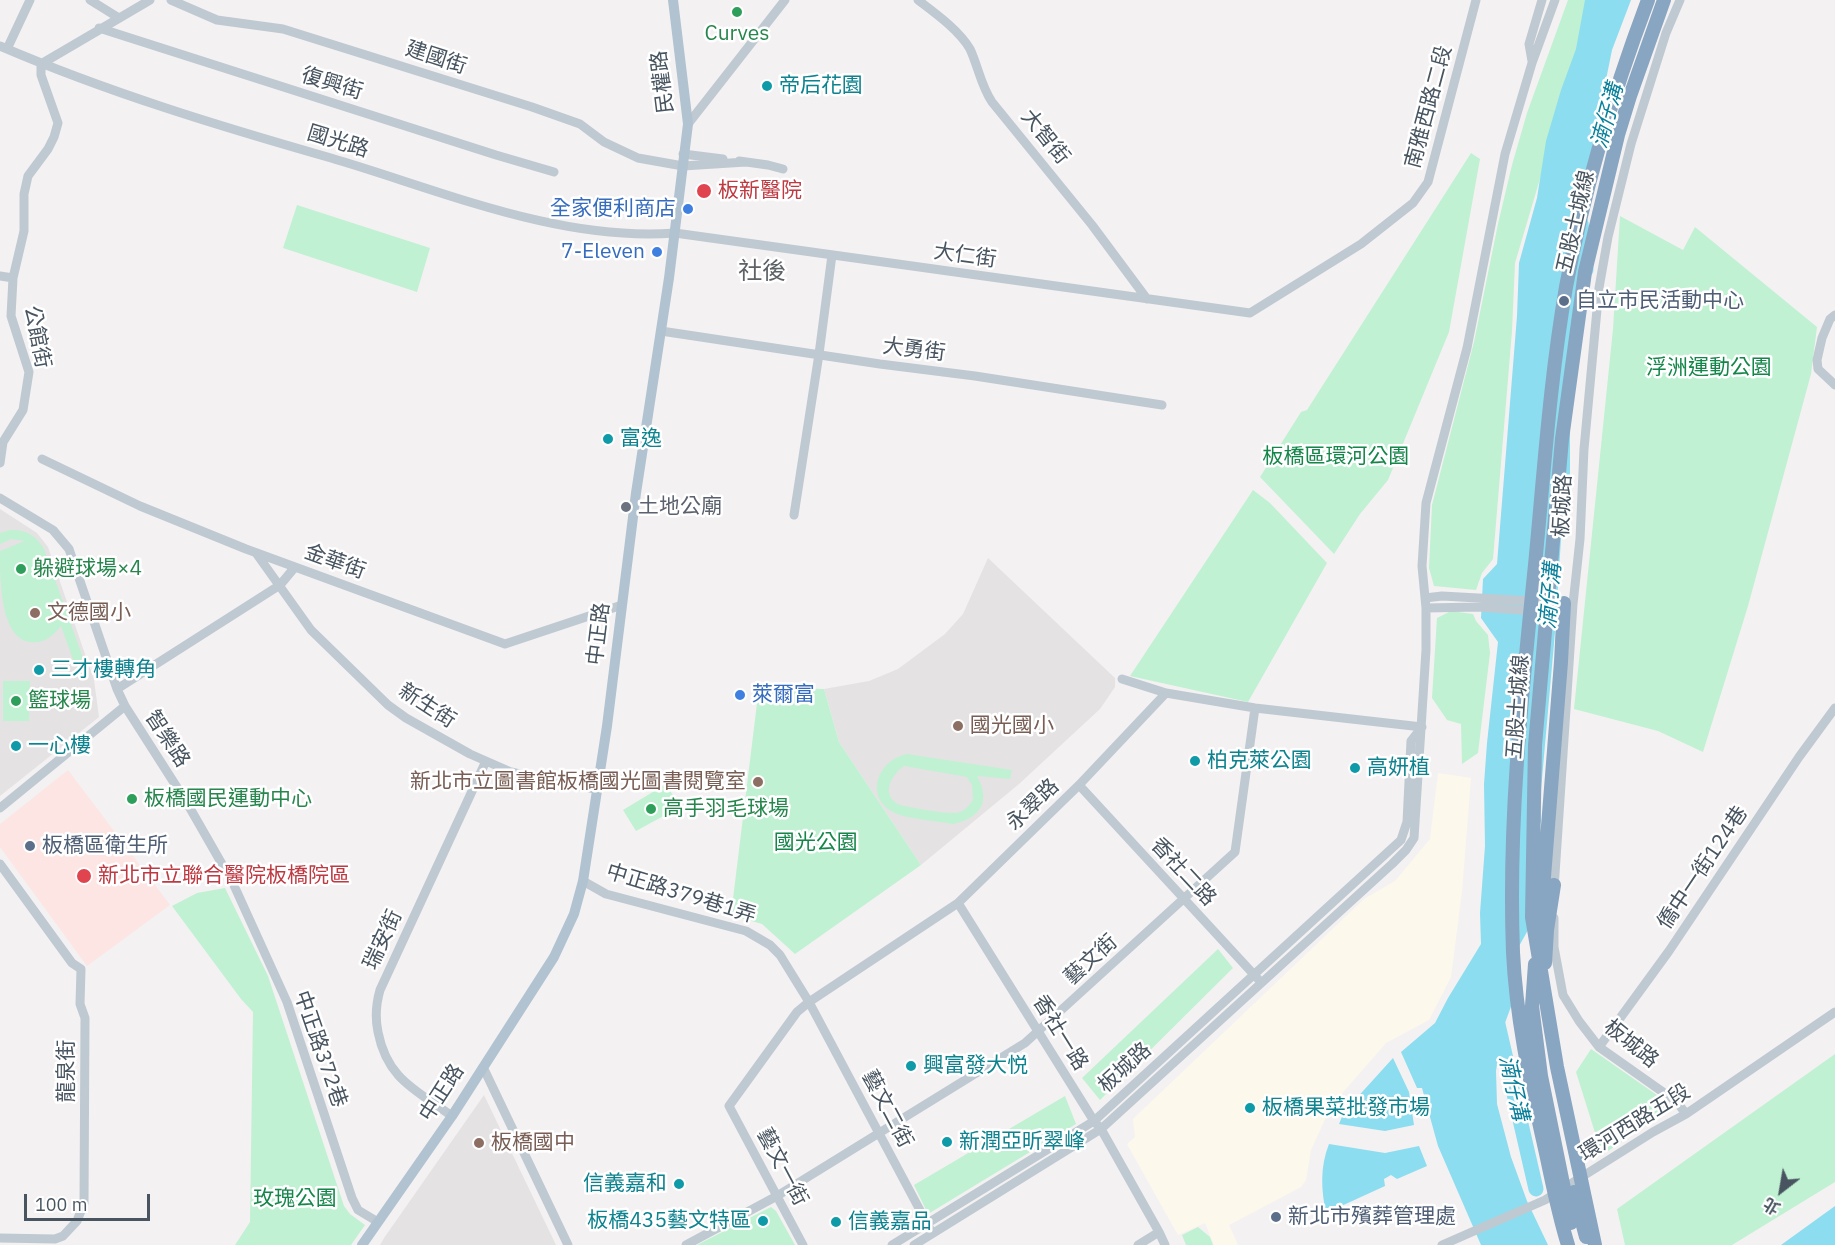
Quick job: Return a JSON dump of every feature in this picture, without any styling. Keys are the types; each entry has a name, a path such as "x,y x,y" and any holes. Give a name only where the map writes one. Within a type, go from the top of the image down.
{"highway":[{"name":"五股土城線","path":"1568,1245 1531,1087 1521,1027 1513,953 1516,766 1546,452 1566,288 1581,217 1605,126 1624,64 1648,0"},
{"name":"五股土城線","path":"1595,1245 1557,1067 1532,917 1535,745 1562,439 1585,272 1618,135 1664,0"},
{"path":"1566,608 1547,854 1534,973 1541,1076 1575,1245"},
{"path":"1554,885 1537,1009 1580,1220 1588,1245"}],"main road":[{"name":"民權路","path":"673,0 688,124"},
{"name":"中正路","path":"362,1245 452,1116 554,957 574,914 583,881 597,789 675,233 688,124"}],"street":[{"path":"3,48 30,0"},
{"path":"90,0 119,18"},
{"path":"41,64 150,0"},
{"name":"建國街","path":"171,0 217,20 283,29 532,107 580,124 604,142 638,158 746,162 783,169"},
{"name":"中正路","path":"688,124 785,0"},
{"name":"大智街","path":"918,0 962,37 970,50 992,102 1092,225 1147,299"},
{"name":"南雅西路二段","path":"1250,313 1360,244 1419,195 1428,182 1476,0"},
{"path":"1532,63 1529,44 1542,0"},
{"name":"板城路","path":"892,1245 1094,1121 1392,864 1414,838 1422,727 1426,603 1422,566 1426,503 1467,348 1505,154 1532,63 1555,0"},
{"name":"板城路","path":"1680,0 1666,33 1631,144 1608,237 1599,288 1584,449 1580,539 1566,608 1554,885 1554,947 1563,995 1588,1035 1599,1047 1677,1102 1686,1114"},
{"name":"復興街","path":"99,28 554,172"},
{"name":"國光路","path":"3,48 41,64 193,117 564,228 675,233"},
{"name":"公館街","path":"0,463 3,442 23,410 29,372 11,316 13,278 24,231 24,194 28,176 48,149 58,123 41,75 41,64"},
{"name":"大仁街","path":"675,233 1250,313"},
{"path":"794,515 832,255"},
{"path":"0,276 13,278"},
{"path":"1833,379 1818,369 1817,360 1830,319 1835,315"},
{"name":"大勇街","path":"661,331 1162,405"},
{"name":"金華街","path":"42,459 140,506 256,553 506,644 622,605"},
{"path":"0,498 53,530 69,549 117,689 125,706 0,808"},
{"name":"新生街","path":"256,553 311,630 388,705 406,718 486,761 512,772 562,784 597,789"},
{"path":"117,689 280,585 294,567"},
{"path":"1426,603 1478,602 1566,608"},
{"path":"1122,679 1166,693 1255,708 1422,727"},
{"name":"永翠路","path":"729,1106 797,1012 808,1002 958,903 1079,785 1166,693"},
{"name":"智樂路","path":"125,706 187,803 233,883"},
{"name":"藝文街","path":"686,1245 777,1196 1024,1043 1235,852 1255,708"},
{"name":"僑中一街124巷","path":"1599,1047 1669,951 1799,757 1835,708"},
{"name":"瑞安街","path":"452,1116 405,1082 386,1060 377,1026 377,1002 380,990 486,761"},
{"name":"香社二路","path":"1079,785 1258,979"},
{"name":"龍泉街","path":"0,864 72,963 81,969 80,1004 86,1018 84,1203 81,1212 77,1221 63,1236 55,1239 0,1238"},
{"name":"中正路379巷1弄","path":"583,881 606,894 746,931 760,937 780,955 808,1002"},
{"name":"中正路372巷","path":"233,883 287,1002 352,1198 358,1210 378,1222"},
{"name":"香社一路","path":"958,903 1101,1130 1165,1245"},
{"name":"板城路","path":"914,1245 1101,1130 1258,979"},
{"name":"藝文二街","path":"808,1002 933,1234"},
{"name":"環河西路五段","path":"1442,1245 1536,1204 1686,1114 1835,1012"},
{"path":"483,1067 568,1245"},
{"name":"藝文一街","path":"729,1106 803,1245"},
{"path":"1138,1245 1159,1232"}],"shaded area":[{"name":"文德國小","path":"0,509 37,533 48,547 94,680 99,717 0,796"},
{"name":"國光國小","path":"988,558 1115,678 1115,687 1100,709 1019,784 921,865 839,742 824,689 869,681 898,669 945,634 963,614"},
{"name":"新北市立聯合醫院板橋院區","path":"68,770 170,905 87,966 0,847 0,824"},
{"name":"板橋果菜批發市場","path":"1438,773 1471,778 1462,891 1451,977 1429,1020 1386,1043 1331,1106 1311,1150 1306,1180 1301,1187 1229,1225 1238,1245 1214,1245 1205,1223 1178,1235 1127,1144 1135,1137 1133,1119 1364,899 1395,881 1430,839"},
{"name":"板橋國中","path":"484,1095 556,1245 380,1245 384,1238"}],"green space":[{"path":"1568,0 1593,0 1515,263 1512,331 1493,559 1482,573 1476,590 1434,586 1429,568 1432,505 1474,342 1512,165 1527,113"},
{"name":"板橋區環河公園","path":"1471,153 1480,159 1449,332 1388,480 1360,514 1334,554 1260,477 1301,412 1307,410"},
{"path":"297,205 430,248 417,292 283,248"},
{"name":"浮洲運動公園","path":"1620,216 1683,250 1695,227 1817,327 1811,374 1748,606 1703,752 1658,731 1574,709 1613,329"},
{"name":"板橋區環河公園","path":"1253,490 1270,503 1327,563 1248,702 1130,676"},
{"path":"10,530 30,534 44,549 88,672 79,676 61,626 55,633 40,642 30,642 20,638 13,630 4,606 0,576 0,551 25,541 11,539 0,544 0,533"},
{"path":"1451,611 1473,614 1488,635 1490,653 1478,753 1462,764 1461,724 1447,720 1432,698 1437,618"},
{"name":"籃球場","path":"3,681 30,681 29,721 3,721"},
{"name":"國光公園","path":"759,687 824,689 839,742 921,865 795,954 762,924 731,915"},
{"path":"907,754 1012,770 1010,779 977,776 983,793 981,807 971,817 953,824 905,816 893,812 884,805 879,797 878,779 888,763","holes":["904,766 967,777 972,785 973,800 966,809 958,813 898,804 890,795 892,779"]},
{"name":"高手羽毛球場","path":"666,784 680,807 636,831 623,810"},
{"name":"玫瑰公園","path":"225,888 268,976 344,1206 350,1214 365,1225 351,1245 235,1245 250,1222 253,1012 172,906 197,893"},
{"path":"1218,949 1233,968 1100,1100 1082,1078"},
{"path":"1591,1049 1674,1107 1602,1155 1576,1072"},
{"path":"1835,1054 1835,1182 1732,1245 1625,1245 1617,1209"},
{"path":"1065,1096 1076,1124 928,1214 914,1185"},
{"name":"板橋435藝文特區","path":"771,1207 776,1211 795,1245 697,1245"},
{"path":"1198,1227 1210,1237 1213,1245 1186,1245 1182,1235"}],"water":[{"path":"1585,0 1631,0 1612,50 1582,198 1581,272 1570,409 1570,489 1563,508 1540,801 1541,821 1537,835 1528,930 1508,966 1512,1004 1502,1031 1496,1071 1497,1104 1511,1157 1527,1201 1548,1245 1481,1245 1438,1146 1422,1088 1417,1088 1401,1052 1435,1023 1481,944 1480,913 1485,846 1484,784 1498,642 1481,618 1483,579 1497,564 1517,316 1519,263 1537,198 1546,141 1576,49"},
{"path":"1393,1058 1409,1092 1414,1125 1385,1131 1339,1124 1344,1112"},
{"path":"1329,1144 1385,1153 1419,1146 1427,1166 1397,1179 1391,1175 1384,1179 1385,1186 1326,1213 1322,1178"},
{"path":"1835,1206 1835,1245 1781,1245"}],"waterway":[{"name":"湳仔溝","path":"1581,223 1586,270"},
{"name":"湳仔溝","path":"1497,1020 1536,1189"}],"place":[{"name":"Curves","path":"737,12"},
{"name":"帝后花園","path":"767,86"},
{"name":"板新醫院","path":"704,191"},
{"name":"全家便利商店","path":"688,209"},
{"name":"7-Eleven","path":"657,252"},
{"name":"自立市民活動中心","path":"1564,301"},
{"name":"富逸","path":"608,439"},
{"name":"土地公廟","path":"626,507"},
{"name":"躲避球場×4","path":"21,569"},
{"name":"文德國小","path":"35,613"},
{"name":"三才樓轉角","path":"39,670"},
{"name":"萊爾富","path":"740,695"},
{"name":"籃球場","path":"16,701"},
{"name":"國光國小","path":"958,726"},
{"name":"一心樓","path":"16,746"},
{"name":"柏克萊公園","path":"1195,761"},
{"name":"高妍植","path":"1355,768"},
{"name":"新北市立圖書館板橋國光圖書閱覽室","path":"758,782"},
{"name":"板橋國民運動中心","path":"132,799"},
{"name":"高手羽毛球場","path":"651,809"},
{"name":"板橋區衛生所","path":"30,846"},
{"name":"新北市立聯合醫院板橋院區","path":"84,876"},
{"name":"興富發大悦","path":"911,1066"},
{"name":"板橋果菜批發市場","path":"1250,1108"},
{"name":"新潤亞昕翠峰","path":"947,1142"},
{"name":"板橋國中","path":"479,1143"},
{"name":"信義嘉和","path":"679,1184"},
{"name":"新北市殯葬管理處","path":"1276,1217"},
{"name":"板橋435藝文特區","path":"763,1221"},
{"name":"信義嘉品","path":"836,1222"}],"district":[{"name":"社後","path":"762,272"}]}
